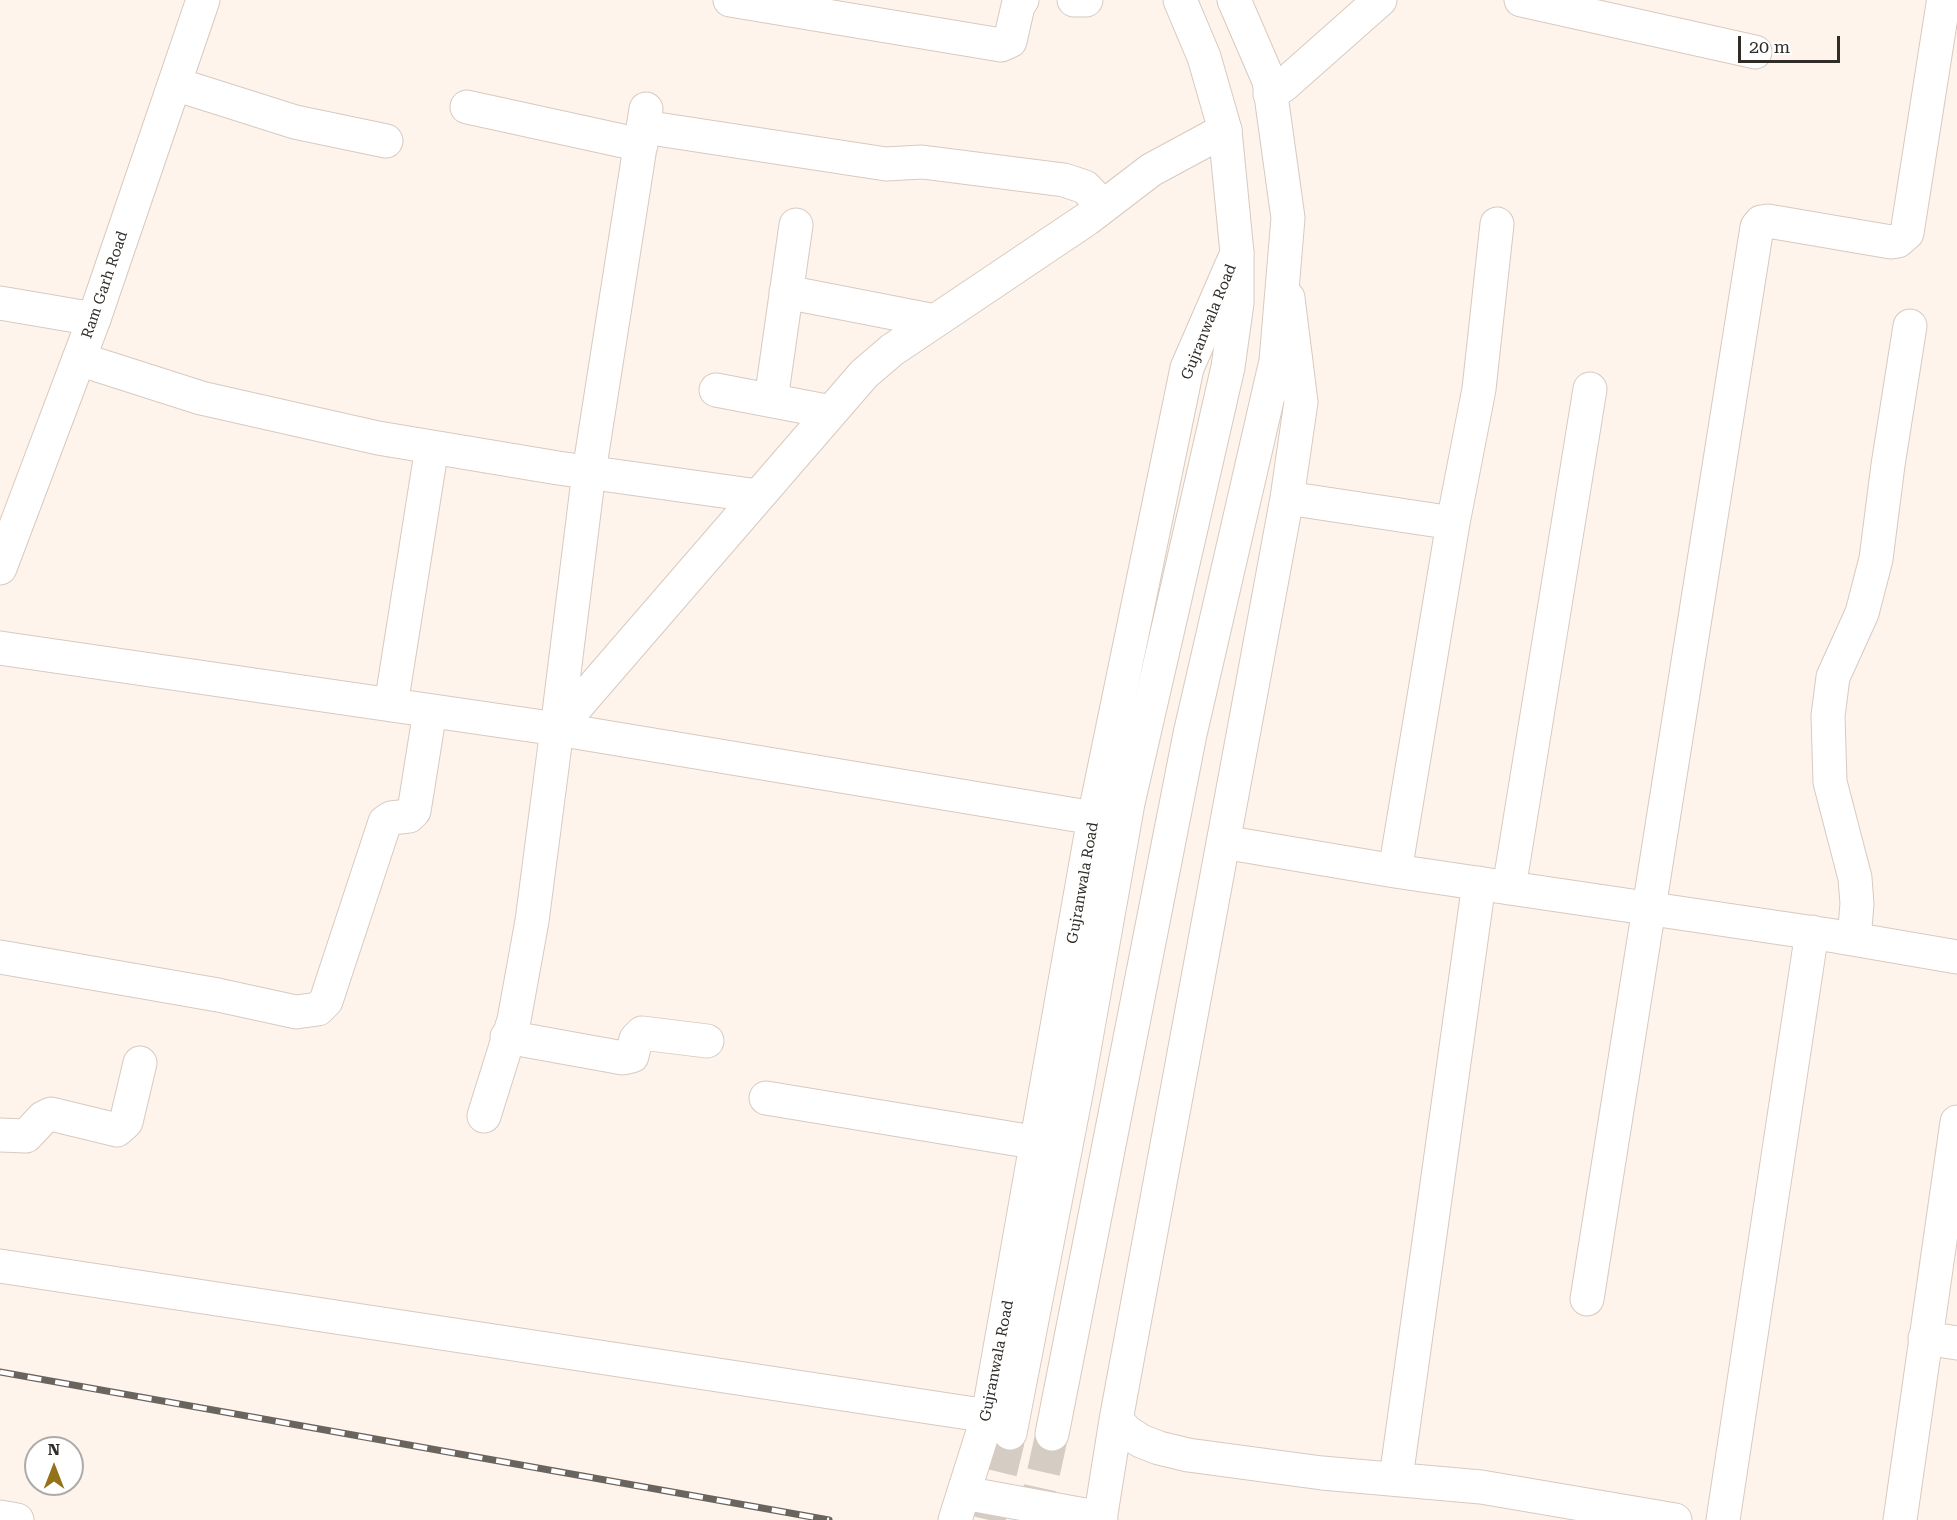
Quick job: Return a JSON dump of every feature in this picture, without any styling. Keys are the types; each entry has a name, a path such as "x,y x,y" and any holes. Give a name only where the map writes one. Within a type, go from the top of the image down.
{"main road":[{"name":"Ram Garh Road","path":"0,568 94,320 204,0"},
{"path":"730,0 1000,45 1010,41 1018,6 1022,0"},
{"path":"1074,0 1086,0"},
{"name":"Gujranwala Road","path":"960,1506 999,1424 1077,1089 1128,803 1228,367 1237,303 1237,253 1225,130 1204,57 1180,0"},
{"path":"1052,1434 1188,745 1276,361 1288,218 1269,81 1234,0"},
{"path":"1270,94 1284,85 1380,0"},
{"path":"1521,0 1755,52"},
{"path":"1587,1299 1757,227 1761,222 1768,221 1892,242 1907,233 1938,4"},
{"path":"175,84 295,122 386,141"},
{"path":"466,107 643,127 886,164 922,162 1064,180 1085,187 1104,206"},
{"path":"484,1116 514,1020 532,921 589,472 643,127"},
{"path":"557,729 864,374 892,350 1104,206 1151,170 1225,130"},
{"path":"1395,871 1453,523 1479,389 1497,224"},
{"path":"771,400 796,225"},
{"name":"Gujranwala Road","path":"999,1424 1039,1143 1094,818 1187,368 1237,253"},
{"path":"960,1506 1100,1519 1116,1420 1287,498 1301,402 1285,269"},
{"path":"786,292 935,321"},
{"path":"0,303 94,320"},
{"path":"1854,939 1857,904 1855,878 1830,782 1828,716 1833,677 1862,613 1876,559 1910,326"},
{"path":"79,359 201,398 289,420 432,447 758,496"},
{"path":"1396,1478 1494,886 1590,389"},
{"path":"716,390 831,412"},
{"path":"391,705 432,447"},
{"path":"1287,498 1453,523"},
{"path":"0,648 557,729 1094,818"},
{"path":"0,957 218,995 296,1012 318,1010 326,1001 385,822 391,818 409,816 414,811 430,711"},
{"path":"1223,842 1395,871 1812,932 1957,957"},
{"path":"1723,1520 1812,932"},
{"path":"507,1037 623,1058 632,1056 636,1039 642,1033 707,1041"},
{"path":"0,1135 26,1136 43,1118 51,1114 117,1130 126,1122 140,1064"},
{"path":"766,1098 1039,1143"},
{"path":"1900,1520 1957,1122"},
{"path":"0,1266 999,1424"},
{"path":"1925,1338 1957,1343"},
{"path":"1116,1420 1141,1440 1159,1448 1188,1455 1322,1473 1481,1487 1675,1520"},
{"path":"0,1517 17,1520"}],"tunnel":[{"path":"989,1520 1010,1433"},
{"path":"1033,1520 1052,1434"}],"railway":[{"path":"0,1372 829,1520"}]}
